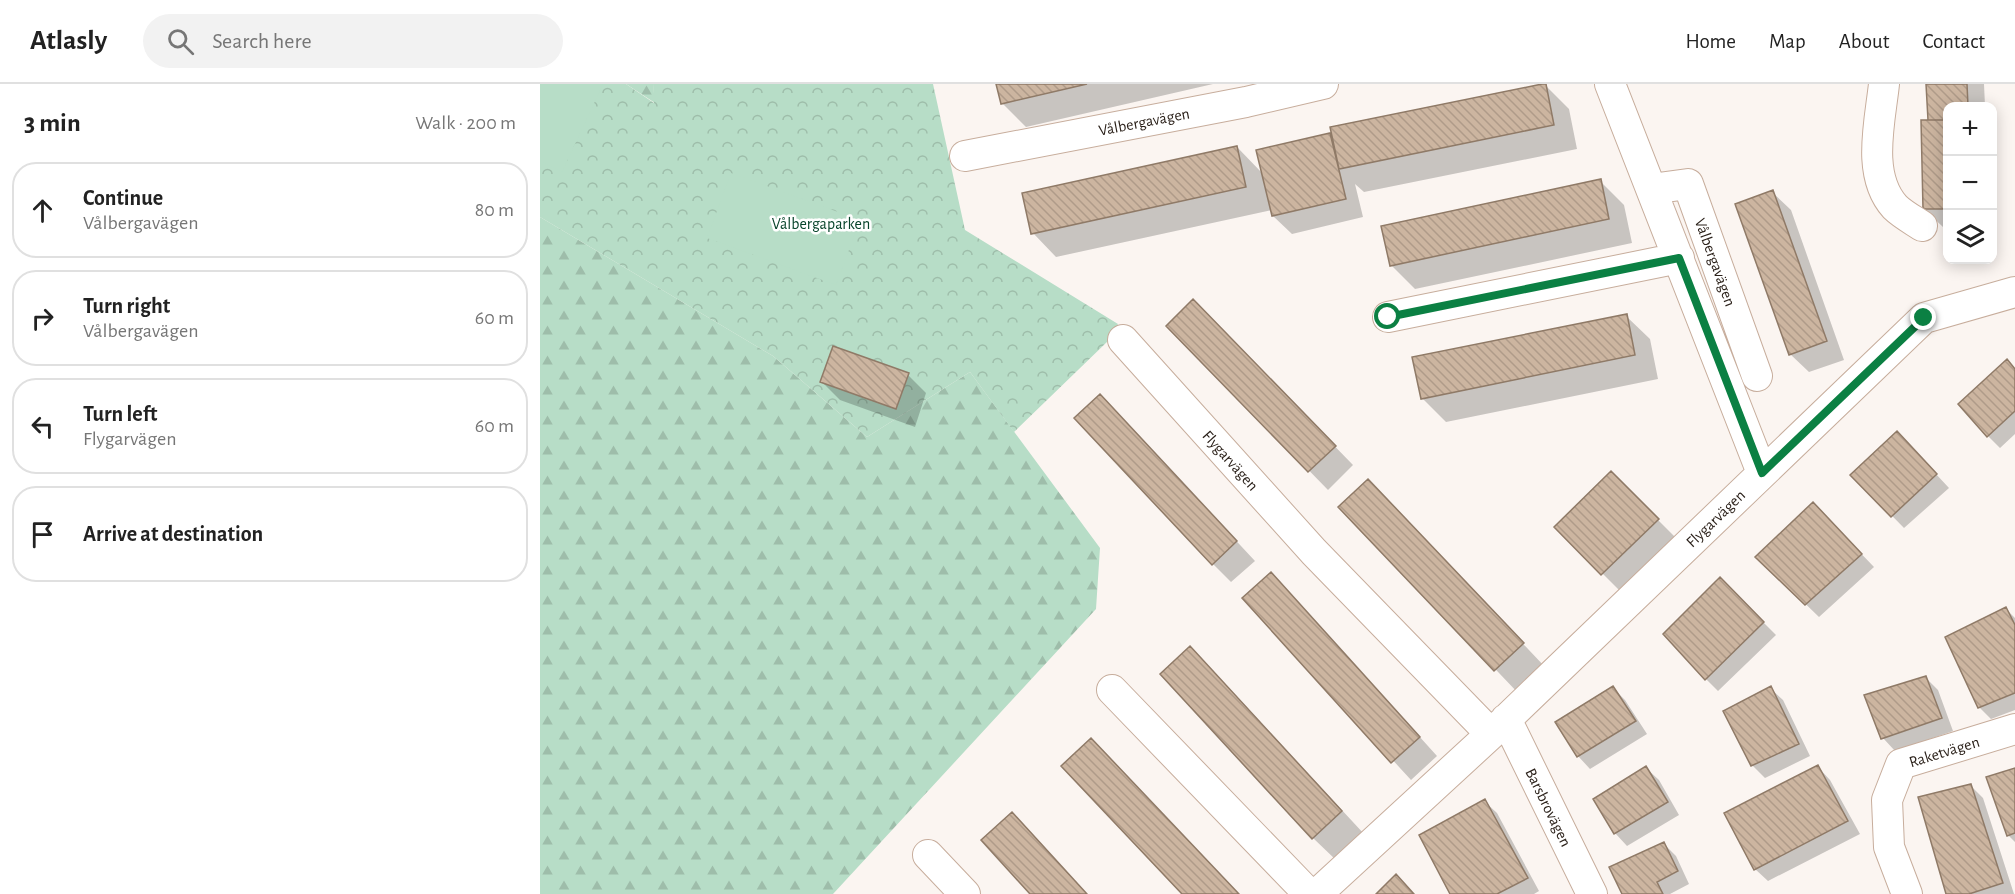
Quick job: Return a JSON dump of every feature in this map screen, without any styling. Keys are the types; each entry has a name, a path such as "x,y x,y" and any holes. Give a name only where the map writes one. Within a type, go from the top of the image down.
{"street":[{"name":"Vålbergavägen","path":"965,156 1246,102 1323,84"},
{"name":"Vålbergavägen","path":"1610,84 1762,473"},
{"path":"1884,84 1877,156 1882,186 1895,207 1922,226"},
{"name":"Vålbergavägen","path":"1651,189 1688,184 1757,376"},
{"name":"Vålbergavägen","path":"1388,317 1679,258"},
{"name":"Flygarvägen","path":"1317,894 1499,727 1924,318 2015,292"},
{"name":"Flygarvägen","path":"1123,340 1314,552 1499,727"},
{"path":"1112,690 1309,894"},
{"name":"Barsbrovägen","path":"1499,727 1592,894"},
{"name":"Raketvägen","path":"1907,894 1889,846 1887,800 1901,764 2015,729"},
{"path":"928,855 965,894"}],"green space":[{"name":"Vålbergaparken","path":"540,84 626,84 654,103 653,84 933,84 965,230 1118,324 1108,341 1014,432 970,372 867,437 773,356 540,217"},
{"path":"540,84 603,84 562,172 540,161"},
{"path":"626,84 653,84 655,103"},
{"path":"731,173 860,220 836,285 707,238"},
{"path":"540,217 773,356 867,437 970,372 1100,548 1096,609 833,894 540,894"}],"building":[{"path":"996,84 1087,84 1001,104"},
{"path":"1546,84 1554,125 1339,169 1330,127"},
{"path":"1926,84 1967,84 1968,102 1943,102 1943,120 1928,120"},
{"path":"1921,120 1943,120 1943,209 1923,209"},
{"path":"1330,133 1346,199 1272,216 1256,150"},
{"path":"1237,146 1246,187 1031,234 1022,193"},
{"path":"1601,179 1609,219 1390,266 1381,226"},
{"path":"1773,190 1827,341 1789,355 1735,204"},
{"path":"1193,299 1336,446 1308,472 1166,326"},
{"path":"1627,314 1635,355 1421,399 1412,357"},
{"path":"833,346 909,373 896,409 820,382"},
{"path":"2007,359 2015,369 2015,411 1987,437 1958,404"},
{"path":"1100,394 1237,541 1212,565 1074,418"},
{"path":"1897,431 1937,474 1891,517 1850,475"},
{"path":"1611,471 1659,519 1601,575 1554,527"},
{"path":"1368,479 1524,643 1494,671 1338,507"},
{"path":"1813,502 1862,554 1805,605 1755,557"},
{"path":"1271,572 1420,737 1391,763 1242,598"},
{"path":"1720,577 1764,622 1705,680 1663,634"},
{"path":"2006,607 2015,625 2015,693 1978,708 1945,637"},
{"path":"1190,646 1342,811 1312,839 1160,674"},
{"path":"1926,676 1942,718 1881,739 1864,695"},
{"path":"1613,686 1636,721 1577,757 1555,722"},
{"path":"1771,686 1799,744 1751,766 1723,711"},
{"path":"1091,738 1239,894 1182,894 1061,766"},
{"path":"1818,765 1848,821 1754,870 1724,813"},
{"path":"1646,766 1668,802 1614,834 1593,799"},
{"path":"2015,768 2015,833 2007,836 1986,777"},
{"path":"1971,784 2003,883 1969,894 1946,894 1918,797"},
{"path":"1485,799 1528,878 1497,894 1450,894 1419,835"},
{"path":"1012,812 1087,894 1030,894 981,840"},
{"path":"1664,842 1678,871 1657,882 1663,894 1622,894 1609,867"},
{"path":"1396,874 1414,894 1376,894"}],"route":[{"path":"1388,317 1679,258 1762,473 1924,318"}]}
